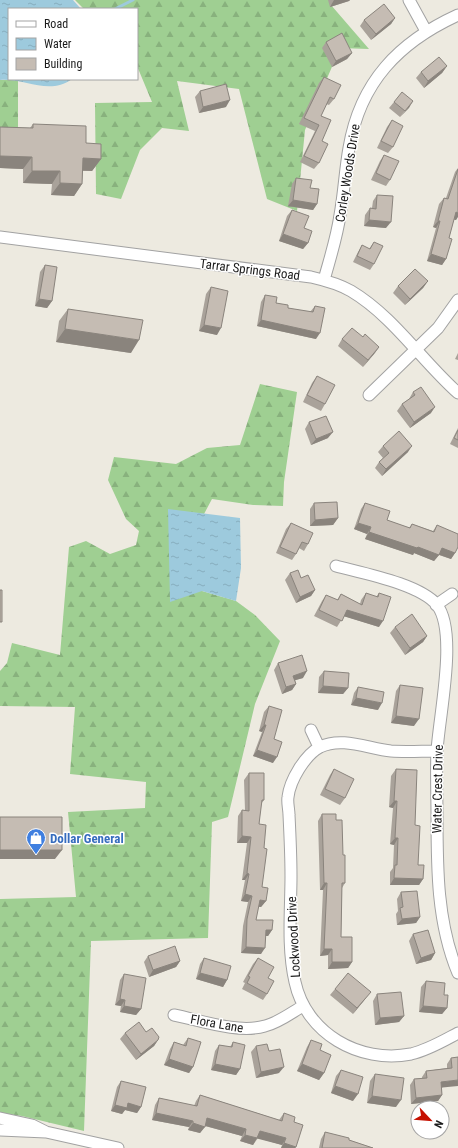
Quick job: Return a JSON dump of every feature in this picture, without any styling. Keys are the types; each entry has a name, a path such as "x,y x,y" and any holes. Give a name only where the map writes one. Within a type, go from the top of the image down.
{"street":[{"path":"409,0 426,31"},
{"name":"Corley Woods Drive","path":"324,280 337,232 349,148 358,111 367,93 389,62 403,48 426,31 458,15"},
{"name":"Tarrar Springs Road","path":"0,237 311,277 324,280 350,291 366,301 381,314 415,351 458,393"},
{"path":"369,395 438,328 458,300"},
{"name":"Water Crest Drive","path":"336,566 417,590 436,605 445,623 446,645 437,751 438,879 445,930 452,960 458,973"},
{"path":"436,605 452,594"},
{"path":"311,730 319,747 334,743 348,743 394,751 437,751"},
{"name":"Lockwood Drive","path":"319,747 298,770 288,797 291,874 291,944 295,982 302,1006 313,1020 336,1040 353,1048 373,1054 392,1056 411,1053 431,1047 458,1033"},
{"name":"Flora Lane","path":"174,1015 235,1028 254,1028 273,1024 302,1006"},
{"path":"0,1118 32,1125 46,1132"},
{"path":"0,1130 46,1132 118,1148"}],"green space":[{"path":"75,0 333,0 331,5 369,49 340,48 305,130 297,211 267,199 239,89 177,81 189,131 162,128 140,150 121,199 96,194 95,103 152,102 138,68 138,8 83,8"},
{"path":"0,80 18,80 18,131 0,129"},
{"path":"260,384 297,392 284,482 283,506 253,505 212,499 204,514 168,510 202,591 236,601 255,615 280,641 255,704 228,817 212,822 208,938 91,941 84,1131 22,1116 0,1113 0,899 76,897 68,812 145,808 146,782 70,774 75,707 0,706 0,671 7,663 12,643 60,655 69,547 86,541 110,554 136,545 139,531 126,519 108,480 114,457 176,464 207,448 240,445"}],"water":[{"path":"0,0 73,0 80,8 8,8 8,80 0,80"},
{"path":"9,80 70,80 55,86 37,85"},
{"path":"168,509 240,518 241,568 236,601 202,591 170,602"}],"building":[{"path":"384,4 395,18 376,34 364,20"},
{"path":"342,33 352,53 336,61 326,42"},
{"path":"439,57 447,66 428,81 421,72"},
{"path":"324,77 341,85 334,99 330,97 321,116 331,120 322,141 328,144 319,163 304,156 319,125 304,118"},
{"path":"226,84 230,100 203,107 200,91"},
{"path":"402,92 413,101 405,111 394,102"},
{"path":"392,120 403,126 393,147 381,141"},
{"path":"33,124 86,126 86,143 101,144 101,159 83,158 82,184 60,183 60,171 32,171 32,157 0,156 0,127 33,128"},
{"path":"384,155 399,161 390,180 376,173"},
{"path":"458,169 458,213 456,212 449,238 452,239 446,259 431,254 440,221 438,221 444,198 448,199"},
{"path":"296,178 312,180 310,188 319,189 317,204 293,200"},
{"path":"377,195 393,196 391,222 369,220 370,208 376,209"},
{"path":"292,210 309,216 304,228 312,231 308,243 283,234"},
{"path":"374,242 383,246 374,264 357,256 362,245 370,249"},
{"path":"45,265 57,267 52,301 39,299"},
{"path":"415,269 428,281 410,299 398,286"},
{"path":"211,287 228,291 221,328 204,325"},
{"path":"265,295 277,297 276,303 288,305 288,308 313,312 315,306 325,308 320,333 261,320"},
{"path":"68,309 143,320 139,340 65,329"},
{"path":"352,328 363,337 365,334 379,347 368,360 342,339"},
{"path":"317,376 335,385 325,404 307,395"},
{"path":"421,387 435,407 414,422 402,404 415,395 413,392"},
{"path":"326,416 333,432 316,439 309,422"},
{"path":"458,430 458,440 454,438"},
{"path":"399,431 412,446 386,469 379,462 389,453 383,446"},
{"path":"337,502 338,518 315,520 314,503"},
{"path":"365,503 390,511 387,520 410,528 412,524 434,532 437,525 458,534 458,547 455,553 442,548 439,555 369,532 371,527 358,523"},
{"path":"291,523 313,533 308,544 302,542 296,554 280,547"},
{"path":"298,570 301,578 308,575 315,590 300,597 290,573"},
{"path":"0,590 2,590 2,622 0,622"},
{"path":"366,593 378,597 379,593 391,597 383,621 347,610 342,621 319,610 326,595 338,600 341,594 362,605"},
{"path":"412,614 427,636 410,648 395,627"},
{"path":"302,655 307,671 293,676 296,684 286,687 278,663"},
{"path":"324,671 349,673 348,688 323,686"},
{"path":"400,685 423,688 419,719 396,716"},
{"path":"358,687 384,692 382,703 356,698"},
{"path":"269,706 282,710 274,739 282,742 277,757 257,750 266,725 264,725"},
{"path":"334,769 354,779 345,798 325,789"},
{"path":"396,769 417,770 415,825 420,826 418,865 424,865 423,879 394,878 395,865 397,865 398,838 395,838 397,801 394,801"},
{"path":"249,773 264,773 264,800 262,800 259,824 266,825 264,848 267,849 262,887 268,888 266,901 260,900 256,920 273,920 272,930 266,930 265,948 246,947 247,919 252,896 245,894 249,874 247,873 251,837 242,836 242,810 249,811"},
{"path":"322,814 336,814 336,820 342,820 343,855 345,855 345,883 342,883 341,937 352,937 352,962 332,962 332,949 324,949 327,883 324,883"},
{"path":"0,817 62,817 62,850 0,850"},
{"path":"417,891 420,917 402,919 400,908 403,907 401,892"},
{"path":"428,930 435,953 421,958 413,934"},
{"path":"175,946 180,961 153,970 148,956"},
{"path":"204,958 231,966 227,980 200,973"},
{"path":"258,958 274,967 268,978 274,981 267,994 247,983 250,977 248,976"},
{"path":"348,973 371,992 357,1008 335,989"},
{"path":"124,974 146,978 141,1009 124,1006 125,1000 120,999"},
{"path":"426,981 445,983 444,995 448,995 447,1008 423,1006"},
{"path":"401,992 404,1016 380,1018 377,994"},
{"path":"139,1022 146,1032 152,1028 159,1037 158,1040 141,1054 125,1033"},
{"path":"188,1038 201,1042 193,1067 169,1059 174,1042 186,1046"},
{"path":"311,1040 322,1044 320,1050 331,1055 324,1073 302,1064"},
{"path":"233,1042 245,1045 240,1069 215,1064 219,1045 232,1047"},
{"path":"267,1044 269,1051 280,1049 284,1067 261,1072 256,1046"},
{"path":"458,1057 458,1080 441,1082 442,1095 416,1098 414,1079 427,1078 426,1071 452,1068 451,1058"},
{"path":"341,1070 363,1077 358,1094 335,1086"},
{"path":"375,1074 404,1078 401,1100 372,1096"},
{"path":"121,1081 146,1087 141,1107 128,1103 127,1108 115,1105"},
{"path":"200,1095 282,1121 284,1113 295,1117 294,1122 303,1125 296,1147 284,1143 286,1138 260,1131 257,1138 245,1135 246,1129 207,1118 205,1127 193,1123 193,1121 156,1113 159,1098 197,1106"},
{"path":"325,1132 349,1138 349,1140 373,1148 322,1148"}],"waterway":[{"path":"117,8 133,0"}],"place":[{"name":"Dollar General","path":"36,855"}]}
